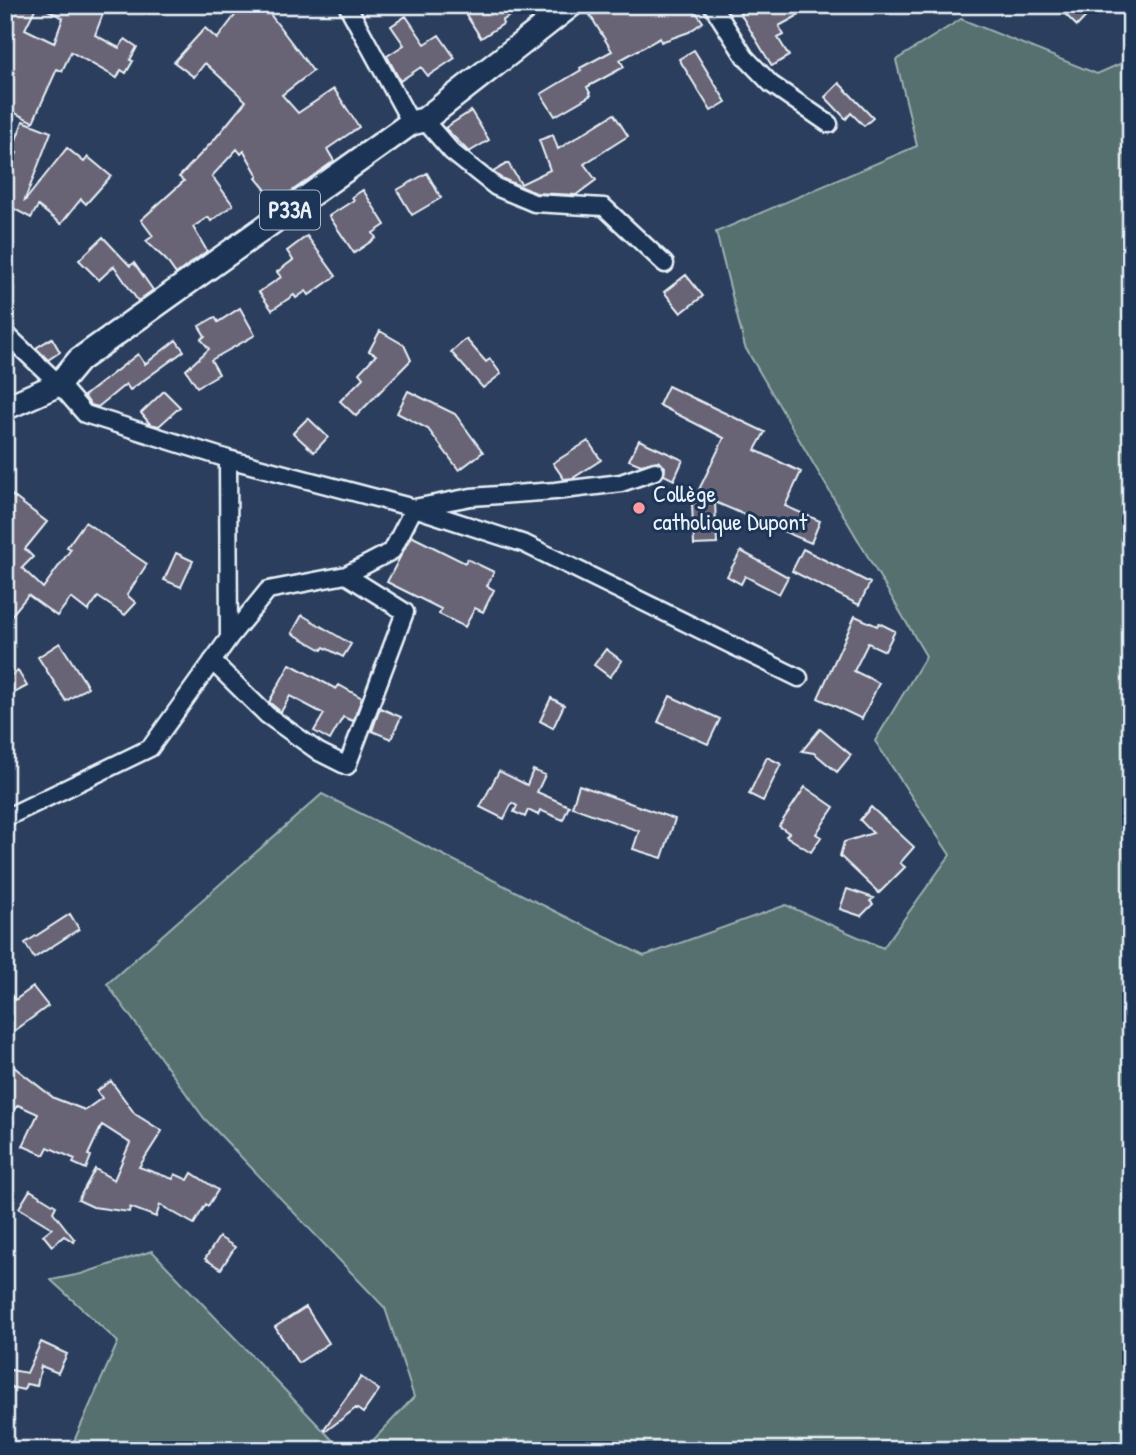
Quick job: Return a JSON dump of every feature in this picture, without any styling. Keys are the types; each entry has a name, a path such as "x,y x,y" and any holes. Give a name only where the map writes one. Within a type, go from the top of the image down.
{"main road":[{"name":"P33A","path":"5,408 59,384 79,360 418,122 571,5"}],"street":[{"path":"348,5 418,122 452,152 496,187 534,203 604,207 665,264"},
{"path":"712,5 745,57 771,84 829,124"},
{"path":"5,333 59,384 85,414 228,459 414,508 525,544 799,678"},
{"path":"228,459 229,638"},
{"path":"414,508 471,497 621,484 655,471"},
{"path":"5,818 150,748 229,638 268,590 346,575 392,551 414,508"},
{"path":"212,661 267,715 319,752 347,766 405,612 346,575"}],"green space":[{"path":"961,19 1097,74 1131,59 1131,1450 364,1450 414,1397 385,1308 204,1118 107,984 322,794 644,956 786,905 883,948 950,855 875,741 926,656 745,347 716,232 917,146 896,60"},
{"path":"152,1251 342,1450 70,1450 118,1342 51,1280 81,1274"}],"building":[{"path":"5,5 37,5 25,29 54,43 63,18 38,5 87,5 104,11 95,35 119,48 125,39 137,47 130,60 133,61 126,73 121,70 117,78 71,52 62,71 57,69 33,122 5,108"},
{"path":"243,5 263,5 313,71 282,95 298,113 334,89 359,127 327,149 334,161 278,201 256,178 258,176 244,151 241,154 237,149 212,176 233,205 211,221 208,217 193,227 207,251 176,274 146,241 153,236 141,220 184,181 179,177 246,101 205,63 194,77 174,62 205,28 217,39"},
{"path":"471,5 526,5 481,38 463,10"},
{"path":"606,5 691,5 703,22 689,32 661,42 660,38 620,60 624,67 587,87 591,95 555,116 541,94 612,51 590,15"},
{"path":"735,5 793,5 799,15 779,26 784,35 778,38 789,56 772,66"},
{"path":"1056,5 1097,5 1077,26"},
{"path":"406,16 425,44 439,35 455,58 428,76 421,67 400,81 387,56 404,45 391,26"},
{"path":"694,50 726,102 711,111 679,59"},
{"path":"839,83 873,118 864,126 851,113 846,119 825,97"},
{"path":"471,111 489,140 469,152 445,128"},
{"path":"614,114 628,136 584,164 596,180 576,195 536,193 493,172 508,163 521,184 550,170 539,140 553,135 558,149"},
{"path":"23,121 51,132 24,202 67,148 84,162 88,157 111,176 86,204 81,199 61,224 38,206 31,218 5,204 5,174 17,153 12,151"},
{"path":"427,173 441,198 412,215 397,190"},
{"path":"363,190 385,225 373,233 376,238 354,253 329,216 354,200 352,197"},
{"path":"307,236 336,276 309,295 306,291 296,298 294,295 272,310 259,292 281,277 277,272 293,260 287,251"},
{"path":"103,237 130,266 134,263 153,290 138,301 114,266 99,280 79,260"},
{"path":"686,275 703,296 681,313 664,292"},
{"path":"240,308 255,335 211,360 219,374 197,387 186,370 209,349 201,339 205,336 199,326 215,317 218,322"},
{"path":"380,331 404,345 411,360 356,416 340,401 363,378 359,373 376,355 369,351"},
{"path":"52,338 60,352 48,360 36,348"},
{"path":"466,339 486,362 490,359 501,374 483,388 451,352"},
{"path":"176,340 184,351 130,390 126,384 98,407 91,405 84,396 138,354 145,364"},
{"path":"668,386 765,432 755,450 801,472 785,506 820,521 811,543 715,502 717,544 694,545 692,504 724,438 659,405"},
{"path":"164,391 180,407 159,426 150,424 141,413"},
{"path":"408,391 455,414 483,452 459,470 428,429 397,413"},
{"path":"308,418 328,437 314,452 293,433"},
{"path":"639,440 683,460 674,480 664,475 665,467 658,461 641,465 629,460"},
{"path":"588,441 601,460 573,478 564,479 553,463"},
{"path":"5,490 47,522 25,549 33,557 22,568 43,588 71,549 67,547 85,522 147,564 127,595 136,603 125,615 98,597 88,611 71,598 57,616 28,595 11,616 5,607 5,562 13,555 5,548 5,525 10,519 5,514"},
{"path":"411,536 465,563 467,559 494,572 487,586 494,590 483,612 475,608 465,627 439,614 441,609 387,582"},
{"path":"803,549 870,583 859,605 792,571"},
{"path":"741,551 788,577 779,594 745,576 741,584 727,576"},
{"path":"176,553 193,561 181,587 164,580"},
{"path":"302,615 351,644 343,657 324,647 322,650 292,633"},
{"path":"855,616 895,631 885,651 868,643 854,671 879,683 862,719 818,698"},
{"path":"60,643 88,687 66,701 38,657"},
{"path":"606,649 622,661 610,677 594,665"},
{"path":"290,664 336,689 339,685 362,698 353,721 343,717 330,740 314,731 324,714 290,696 281,712 269,702"},
{"path":"18,671 27,686 5,698 5,679"},
{"path":"670,696 720,719 708,744 658,722"},
{"path":"551,698 564,705 553,728 540,721"},
{"path":"380,708 401,717 391,739 372,731"},
{"path":"820,729 851,755 837,772 814,753 802,751"},
{"path":"767,757 781,764 763,801 749,794"},
{"path":"533,770 545,775 537,792 569,806 563,820 540,810 538,815 528,810 525,817 514,812 517,806 512,803 504,819 480,807 499,771 527,785"},
{"path":"579,785 675,819 662,858 633,849 639,831 572,807"},
{"path":"805,787 834,807 816,834 821,837 811,852 786,836 789,833 779,826"},
{"path":"871,807 914,847 900,863 905,867 879,893 840,856 844,842 873,833 860,820"},
{"path":"847,889 874,898 870,901 873,904 861,916 840,909"},
{"path":"70,914 79,929 34,958 25,943"},
{"path":"5,986 15,1000 33,987 48,1006 5,1038"},
{"path":"5,1060 54,1098 85,1110 102,1098 97,1091 111,1081 135,1114 162,1131 139,1167 173,1179 175,1174 188,1180 192,1173 218,1190 194,1224 160,1205 156,1217 130,1207 129,1212 93,1207 78,1200 95,1169 114,1180 130,1143 102,1125 88,1155 91,1156 86,1169 73,1163 75,1159 48,1147 44,1155 23,1146 38,1114 18,1105 5,1120"},
{"path":"30,1190 56,1206 53,1212 74,1242 64,1236 52,1246 43,1235 52,1228 19,1208"},
{"path":"219,1237 235,1247 221,1269 205,1259"},
{"path":"306,1307 329,1343 298,1363 275,1327"},
{"path":"41,1342 67,1354 58,1373 41,1366 37,1386 26,1384 24,1390 5,1386 5,1369 27,1373"},
{"path":"361,1377 379,1390 363,1413 356,1408 326,1431 324,1429"}],"place":[{"name":"Collège catholique Dupont","path":"639,508"}]}
